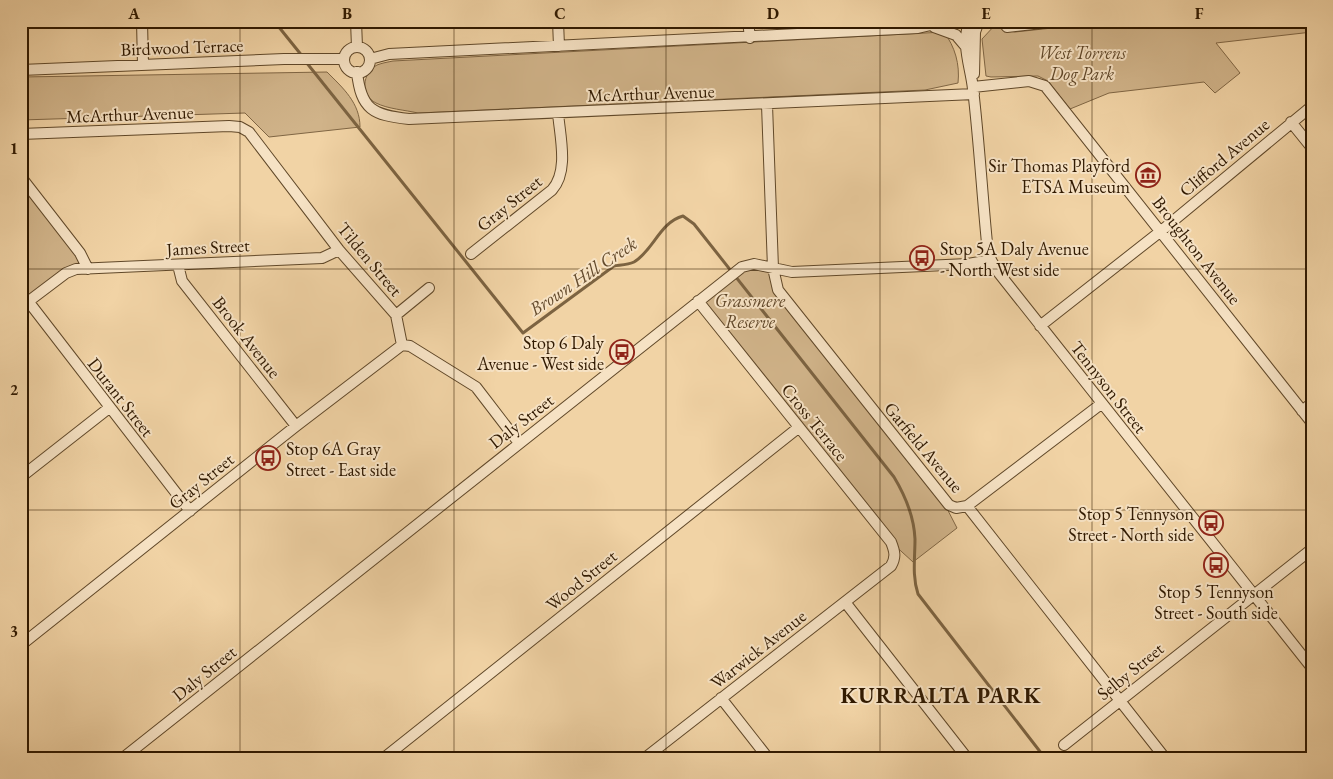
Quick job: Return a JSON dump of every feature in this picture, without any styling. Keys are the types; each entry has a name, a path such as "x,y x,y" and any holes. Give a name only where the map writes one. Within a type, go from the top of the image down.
{"street":[{"path":"142,21 144,65"},
{"path":"356,21 357,47"},
{"path":"558,21 559,46"},
{"path":"748,21 750,38"},
{"path":"370,59 389,54 750,38 935,24 948,21"},
{"name":"Tennyson Street","path":"970,21 966,36 967,48 973,91 987,243 991,260 1101,404 1312,668"},
{"name":"Tennyson Street","path":"973,91 976,62 974,32 979,21"},
{"path":"1002,21 1007,27 1060,21"},
{"path":"935,24 956,34 967,48"},
{"path":"357,47 368,52 370,59 368,67 357,72 346,66 344,59 350,49 357,47"},
{"name":"Birdwood Terrace","path":"21,70 284,59 344,59"},
{"name":"McArthur Avenue","path":"357,72 360,95 370,108 392,117 410,119 767,105 973,91"},
{"name":"Broughton Avenue","path":"973,91 1029,81 1045,86 1312,423"},
{"name":"Garfield Avenue","path":"767,105 773,268 778,290 941,497 949,505 956,508 967,506 1164,758"},
{"name":"Clifford Avenue","path":"1040,326 1161,231 1312,106"},
{"name":"Gray Street","path":"471,254 552,190 559,182 562,171 558,113"},
{"path":"1291,122 1312,148"},
{"name":"McArthur Avenue","path":"21,134 240,127"},
{"name":"Tilden Street","path":"240,127 249,132 262,147 339,250 396,315 402,345"},
{"path":"21,177 80,253 88,269"},
{"name":"James Street","path":"25,304 66,272 76,269 322,258 339,250"},
{"name":"Daly Street","path":"124,758 742,266 754,264 792,272 968,264 991,260"},
{"name":"Brook Avenue","path":"178,265 182,280 296,426"},
{"path":"396,315 429,288"},
{"name":"Cross Terrace","path":"698,301 891,542 895,552 895,559 890,566"},
{"name":"Durant Street","path":"25,304 190,511"},
{"path":"402,345 410,346 476,387 518,443"},
{"name":"Gray Street","path":"21,645 296,426 402,345"},
{"path":"1302,411 1312,403"},
{"path":"967,506 1101,404"},
{"path":"21,477 109,408"},
{"name":"Wood Street","path":"384,758 798,428"},
{"name":"Selby Street","path":"1064,744 1312,549"},
{"name":"Warwick Avenue","path":"645,758 890,566"},
{"path":"845,602 967,758"},
{"path":"721,698 768,758"}],"green space":[{"name":"West Torrens Dog Park","path":"1118,21 1312,21 1312,32 1216,43 1240,73 1215,93 1204,82 1109,93 1070,109 1048,81 1038,76 986,76 982,39 996,24 1004,30 1015,32"},
{"path":"944,32 956,56 958,83 925,90 418,113 376,103 367,95 365,90 368,73 379,64 393,61"},
{"path":"327,72 350,96 357,111 360,127 269,137 245,113 21,120 21,77"},
{"path":"21,177 88,269 66,273 21,307"},
{"name":"Grassmere Reserve","path":"747,265 773,268 778,290 941,497 957,528 913,562 891,542 698,301"}],"waterway":[{"name":"Brown Hill Creek","path":"274,21 303,57"},
{"name":"Brown Hill Creek","path":"306,62 523,333 614,266 632,263 641,257 662,230 675,219 683,216 694,224 894,477 906,499 913,522 915,539 914,574 918,594 1045,758"}],"place":[{"name":"Sir Thomas Playford ETSA Museum","path":"1148,175"},
{"name":"Stop 5A Daly Avenue - North West side","path":"922,258"},
{"name":"Stop 6 Daly Avenue - West side","path":"622,352"},
{"name":"Stop 6A Gray Street - East side","path":"268,458"},
{"name":"Stop 5 Tennyson Street - North side","path":"1211,523"},
{"name":"Stop 5 Tennyson Street - South side","path":"1216,565"}],"district":[{"name":"KURRALTA PARK","path":"941,695"}]}
